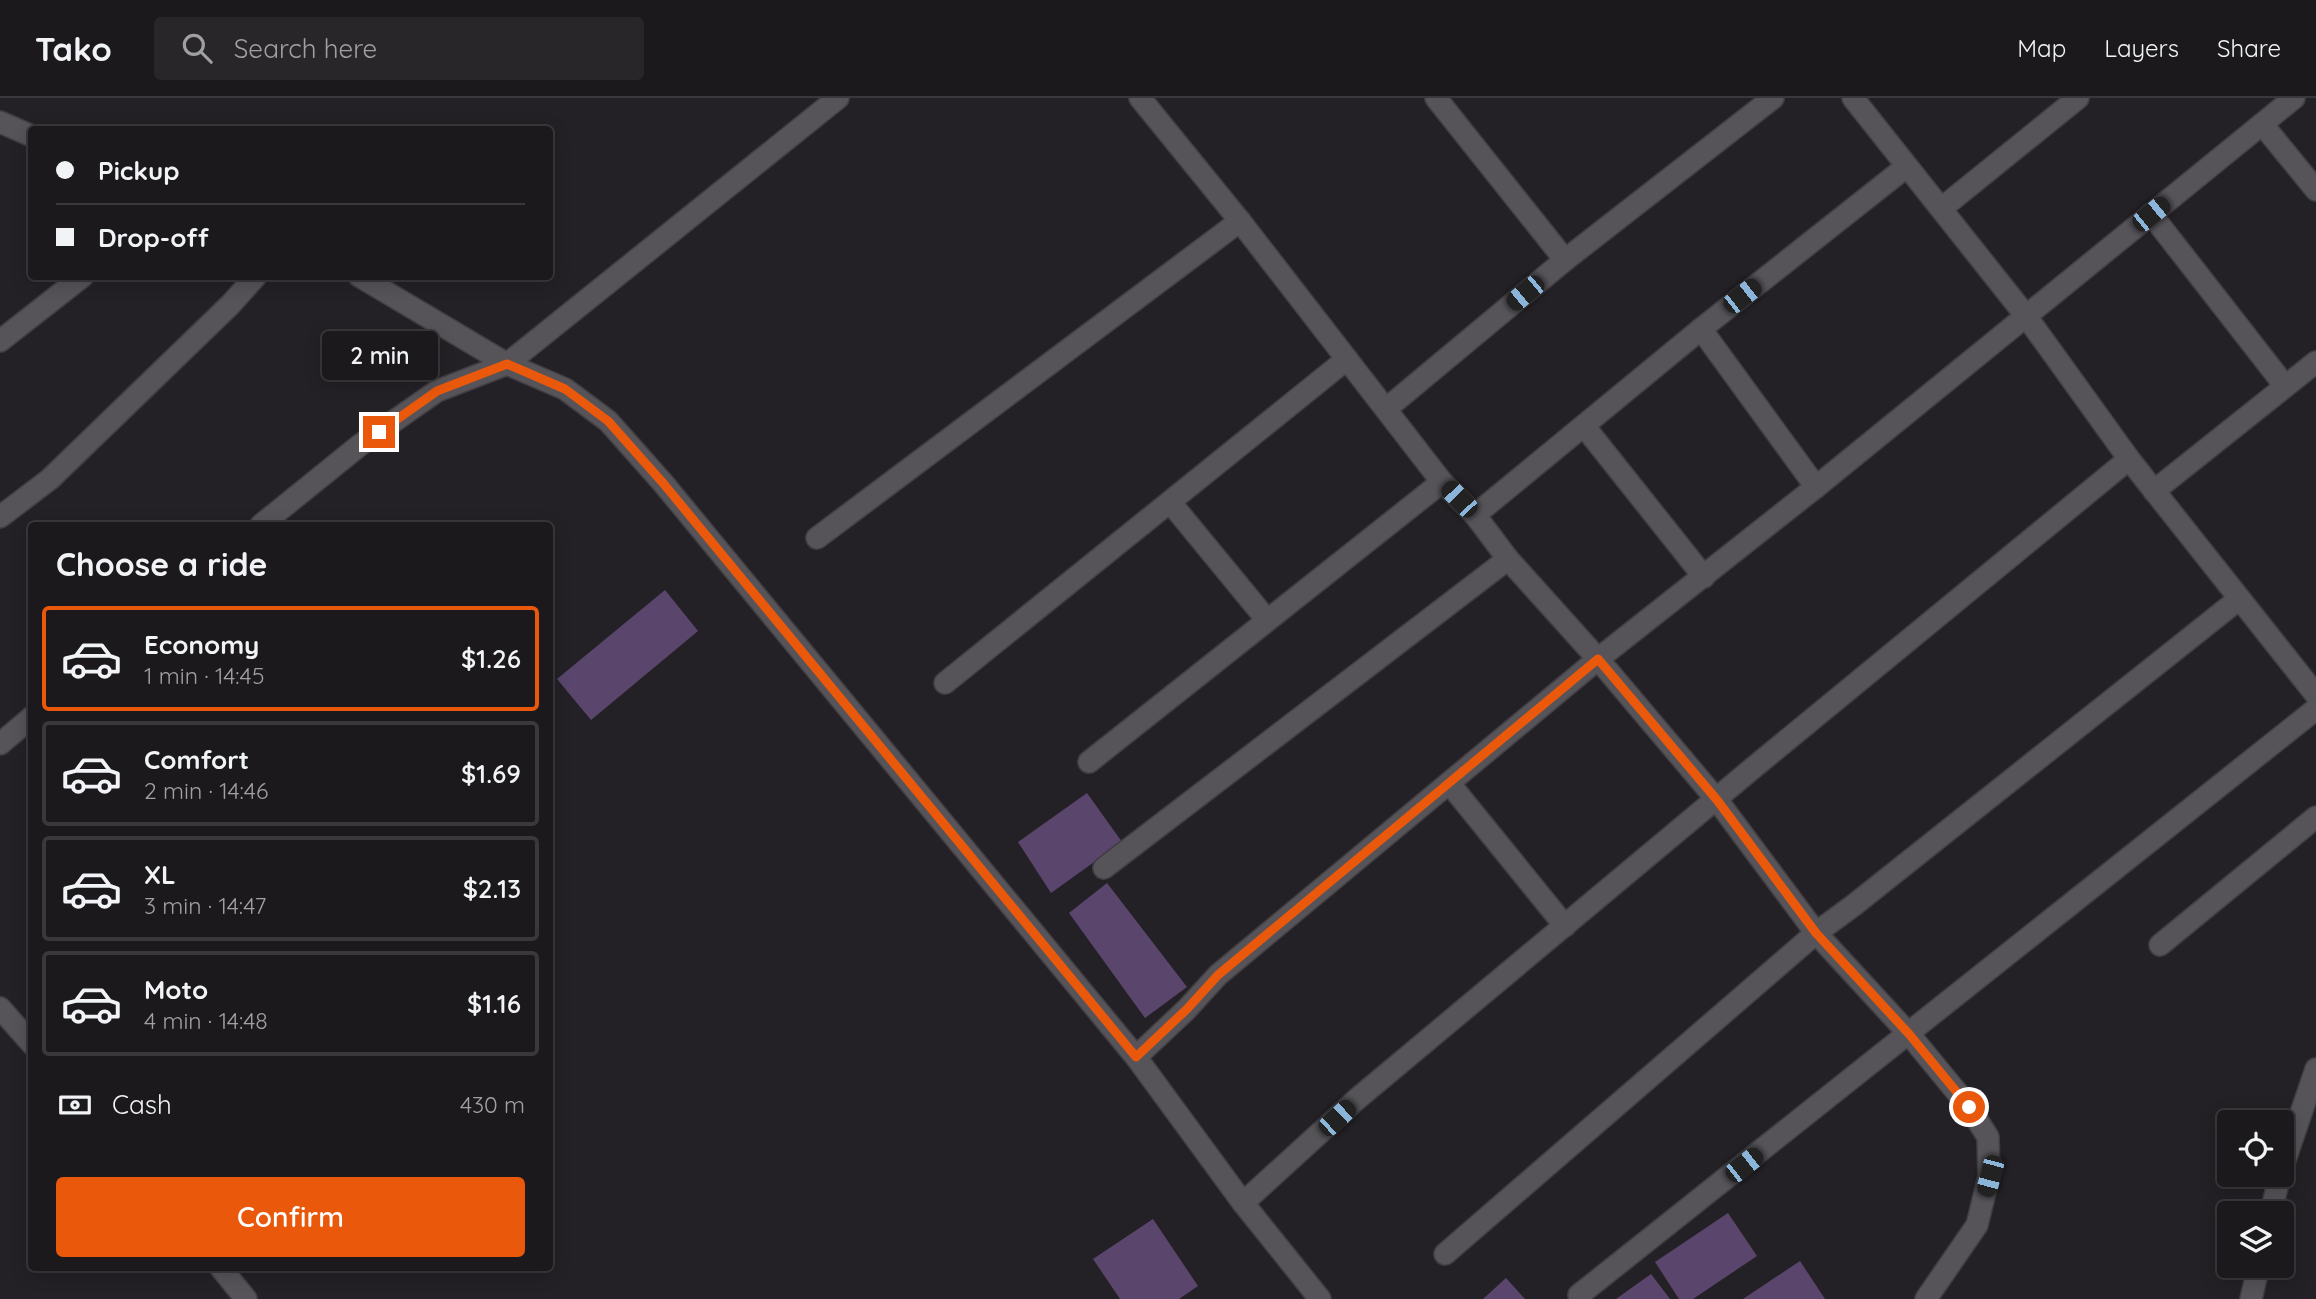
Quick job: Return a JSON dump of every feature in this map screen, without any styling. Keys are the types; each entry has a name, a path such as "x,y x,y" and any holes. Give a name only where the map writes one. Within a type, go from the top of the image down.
{"street":[{"path":"265,522 360,445 437,391 507,364 838,98"},
{"path":"1140,98 1240,221 1443,482 1475,515 1508,559 1598,659 1717,800 1816,933 1909,1034 1969,1107 1988,1137 1990,1176 1977,1224 1926,1299"},
{"path":"1436,98 1565,260"},
{"path":"1386,409 1565,260 1773,98"},
{"path":"1853,98 2026,316 2129,459 2316,695"},
{"path":"1942,208 2078,98"},
{"path":"1136,1057 1187,1009 1218,975 1598,659 1816,487 2294,98"},
{"path":"0,122 28,134"},
{"path":"2262,124 2316,190"},
{"path":"1475,515 1701,328 1906,167"},
{"path":"2151,214 2285,386"},
{"path":"817,538 1240,221"},
{"path":"0,341 78,280"},
{"path":"0,517 50,479 252,280"},
{"path":"366,280 507,364 565,389 608,421 663,483 1136,1057 1243,1203 1320,1299"},
{"path":"1701,328 1816,487"},
{"path":"945,683 1347,359"},
{"path":"2154,491 2316,362"},
{"path":"1584,426 1704,577"},
{"path":"1243,1203 1357,1099 2129,459"},
{"path":"1088,762 1443,482"},
{"path":"1170,502 1267,620"},
{"path":"1104,868 1508,559"},
{"path":"1445,1254 1816,933 2239,599"},
{"path":"1579,1295 2316,709"},
{"path":"0,744 28,721"},
{"path":"1449,783 1565,926"},
{"path":"2160,945 2316,817"},
{"path":"0,1008 28,1040"},
{"path":"2294,1134 2316,1069"},
{"path":"223,1271 246,1299"},
{"path":"2251,1299 2256,1278"}],"building":[{"path":"665,590 698,631 591,720 557,679"},
{"path":"1087,793 1122,842 1051,893 1018,842"},
{"path":"1107,883 1187,987 1145,1018 1069,913"},
{"path":"1728,1213 1757,1256 1693,1299 1679,1299 1655,1262"},
{"path":"1153,1219 1198,1286 1179,1299 1120,1299 1093,1259"},
{"path":"1800,1261 1825,1299 1743,1299"},
{"path":"1651,1274 1670,1299 1616,1299"},
{"path":"1506,1278 1525,1299 1483,1299"}],"route":[{"path":"379,432 437,391 507,364 565,389 608,421 663,483 1136,1057 1187,1009 1218,975 1598,659 1717,800 1816,933 1909,1034 1969,1107"}]}
